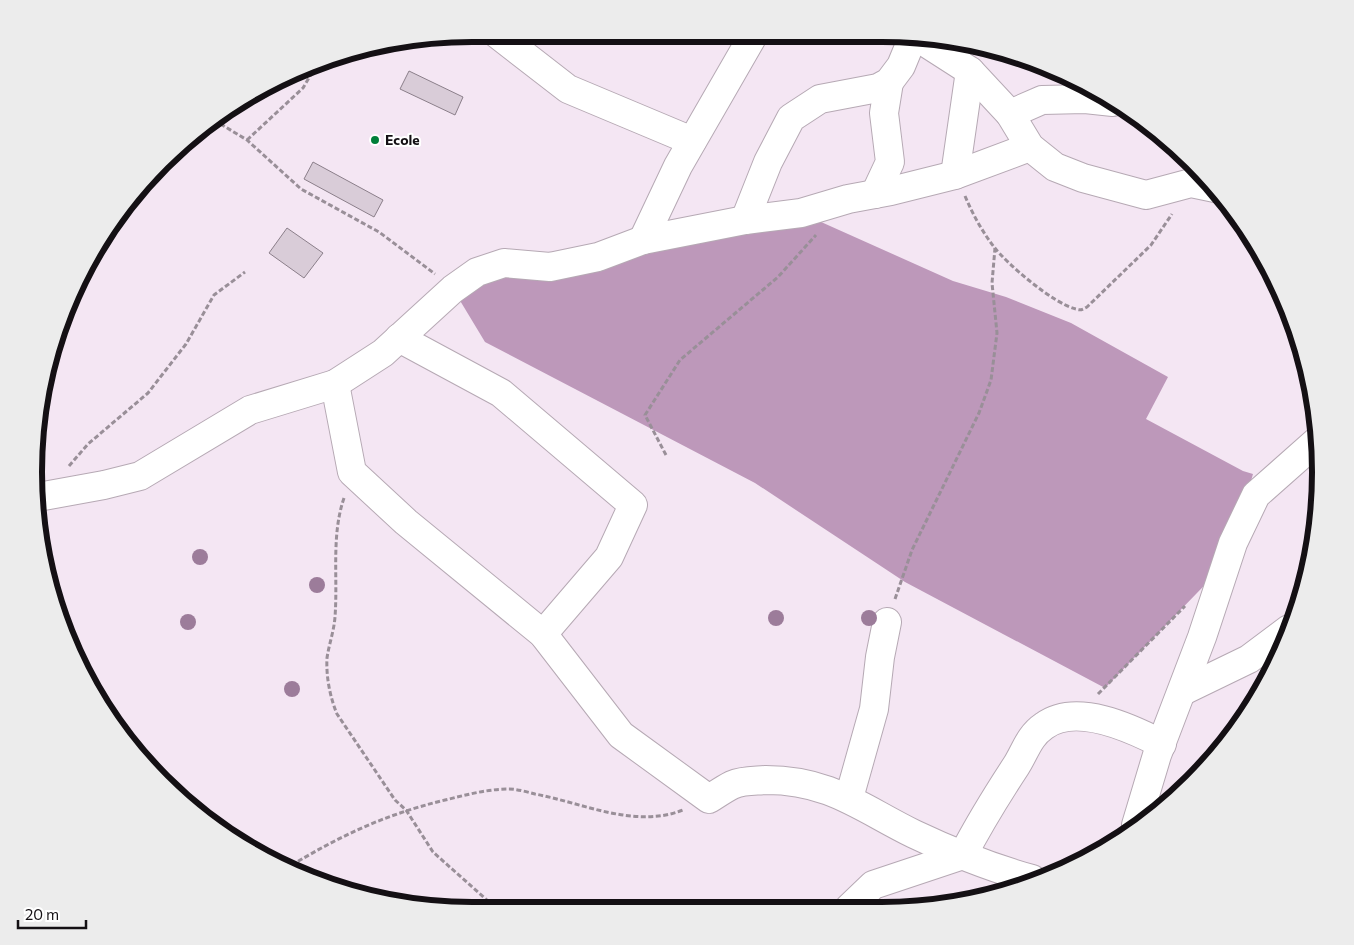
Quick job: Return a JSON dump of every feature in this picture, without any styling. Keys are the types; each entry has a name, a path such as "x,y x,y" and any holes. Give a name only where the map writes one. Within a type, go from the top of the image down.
{"street":[{"path":"507,42 568,89 692,141"},
{"path":"643,240 692,141 749,42"},
{"path":"745,220 772,153 791,118 820,99 845,92 878,88 889,82 901,66 911,43"},
{"path":"930,45 970,71 1010,114 1030,147 1055,167 1115,188 1146,195 1170,187 1202,186"},
{"path":"955,175 970,71"},
{"path":"875,194 890,162 884,113 889,82"},
{"path":"1010,114 1042,100 1098,100"},
{"path":"43,496 104,485 140,476 250,410 335,384 383,353 453,289 477,272 504,263 550,267 598,257 643,240 745,220 801,213 848,198 875,194 955,175 1030,147"},
{"path":"399,338 501,393 633,505 609,558 543,634"},
{"path":"335,384 352,472 406,522 543,634 621,735 709,799 732,785 746,780 782,780 818,787 849,798 914,834 1001,871 1026,878"},
{"path":"1139,817 1162,744 1183,691 1233,543 1256,495 1311,446"},
{"path":"849,798 874,709 880,657 887,622"},
{"path":"1183,691 1249,658 1279,636"},
{"path":"855,902 873,885 963,854 1030,740 1045,724 1071,715 1117,723 1162,744"}],"path":[{"path":"247,140 303,88 311,74"},
{"path":"221,124 247,140 301,189 379,232 453,289"},
{"path":"955,175 977,224 995,248 1018,273 1053,297 1080,310 1087,307 1151,245 1203,186"},
{"path":"666,455 645,415 680,360 778,277 822,227"},
{"path":"887,622 912,550 963,448 992,380 997,334 992,283 995,248"},
{"path":"68,466 88,444 148,393 186,344 214,296 245,272"},
{"path":"352,472 339,520 335,558 335,618 327,659 330,690 337,714 395,800 406,810 433,852 489,902"},
{"path":"1071,715 1105,688 1186,605"},
{"path":"295,864 330,842 378,820 406,810 475,792 510,789 559,798 610,813 662,816 709,799"}],"shaded area":[{"path":"801,213 953,281 1006,297 1071,323 1168,377 1146,419 1243,471 1253,474 1227,562 1105,688 905,582 755,483 485,342 453,289 477,272"}],"building":[{"path":"409,71 463,97 455,115 400,89"},
{"path":"313,162 383,200 374,217 304,179"},
{"path":"287,228 323,253 304,278 269,253"}],"place":[{"name":"Ecole","path":"375,140"}]}
